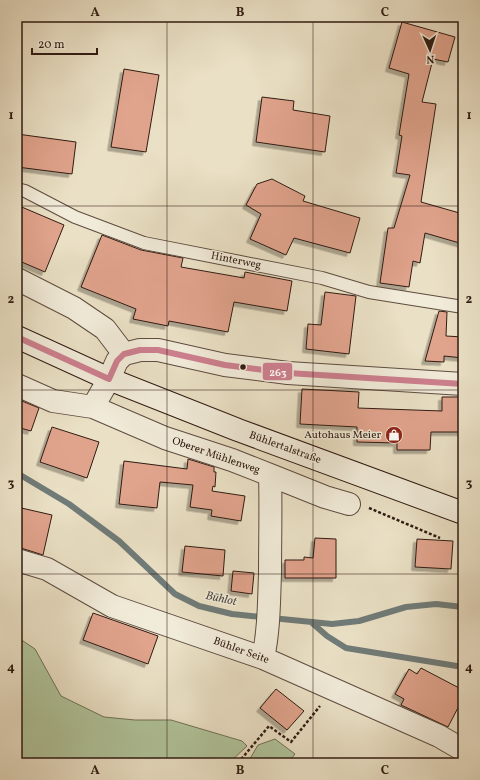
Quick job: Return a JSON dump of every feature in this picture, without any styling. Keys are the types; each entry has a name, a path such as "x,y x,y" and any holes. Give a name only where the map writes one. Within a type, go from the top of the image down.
{"street":[{"path":"17,279 74,308 105,329 124,354"},
{"name":"Bühlertalstraße","path":"17,337 109,379 238,430 463,513"},
{"path":"93,407 109,379 117,361 124,354 140,350 158,350 225,365 288,373 463,384"},
{"name":"Oberer Mühlenweg","path":"17,385 53,401 93,407 165,438 232,460 270,475 271,513 269,599 264,651"},
{"path":"270,475 324,498 349,504"},
{"name":"Bühler Seite","path":"17,560 47,570 112,606 264,651 335,690 440,736 463,750"}],"lane":[{"name":"Hinterweg","path":"17,189 25,191 75,218 144,242 322,278 369,292 463,307"}],"path":[{"path":"349,504 367,508 440,538"},
{"path":"238,762 269,726 291,742 335,690"}],"green space":[{"path":"17,637 35,649 61,696 104,717 135,720 171,720 242,741 247,746 229,763 17,763"},
{"path":"275,739 295,754 288,763 245,763 251,757 258,745"}],"building":[{"path":"402,22 455,37 448,62 433,59 422,102 436,104 421,202 463,214 463,244 425,233 420,263 413,261 409,287 380,283 388,228 394,228 410,175 396,173 402,136 399,135 409,74 389,68"},
{"path":"124,69 159,75 146,152 111,147"},
{"path":"262,97 294,101 293,110 330,116 325,152 256,142"},
{"path":"17,134 76,142 72,174 17,167"},
{"path":"272,179 305,196 303,201 360,218 350,253 294,238 286,255 250,239 261,214 246,205 257,184"},
{"path":"17,205 64,225 45,272 17,260"},
{"path":"102,235 141,250 183,258 181,267 244,278 245,272 292,281 287,311 234,302 228,332 169,321 168,326 133,319 136,309 81,287"},
{"path":"325,292 356,296 349,354 306,349 308,324 321,325"},
{"path":"439,311 447,312 446,336 463,337 463,358 444,356 444,362 425,361"},
{"path":"302,389 359,392 358,408 442,411 442,397 463,397 463,432 431,432 430,450 397,450 397,443 357,442 357,427 300,424"},
{"path":"17,399 39,408 31,431 17,427"},
{"path":"52,427 99,442 87,478 40,462"},
{"path":"188,459 214,467 214,472 216,472 215,487 213,486 212,491 245,496 241,521 211,516 212,510 190,507 193,485 160,482 157,508 119,504 124,461 187,469"},
{"path":"17,507 52,515 43,555 17,548"},
{"path":"315,538 336,539 336,578 285,578 285,560 304,560 304,557 313,558"},
{"path":"417,539 453,541 451,569 415,567"},
{"path":"185,546 225,550 223,576 182,572"},
{"path":"233,571 254,573 252,594 231,591"},
{"path":"93,613 158,636 148,664 83,640"},
{"path":"421,668 463,690 463,698 448,727 401,705 404,699 395,694 409,669 417,674"},
{"path":"276,689 304,711 287,730 260,708"}],"waterway":[{"name":"Bühlot","path":"17,473 69,504 119,541 175,594 199,606 232,614 332,624 359,621 406,607 436,604 463,607"},
{"path":"311,622 327,636 346,648 463,667"}],"transit line":[{"name":"263","path":"17,337 109,379"},
{"name":"263","path":"109,379 117,361 124,354 140,350 158,350 225,365 288,373 463,384"}],"place":[{"name":"Autohaus Meier","path":"394,435"}]}
